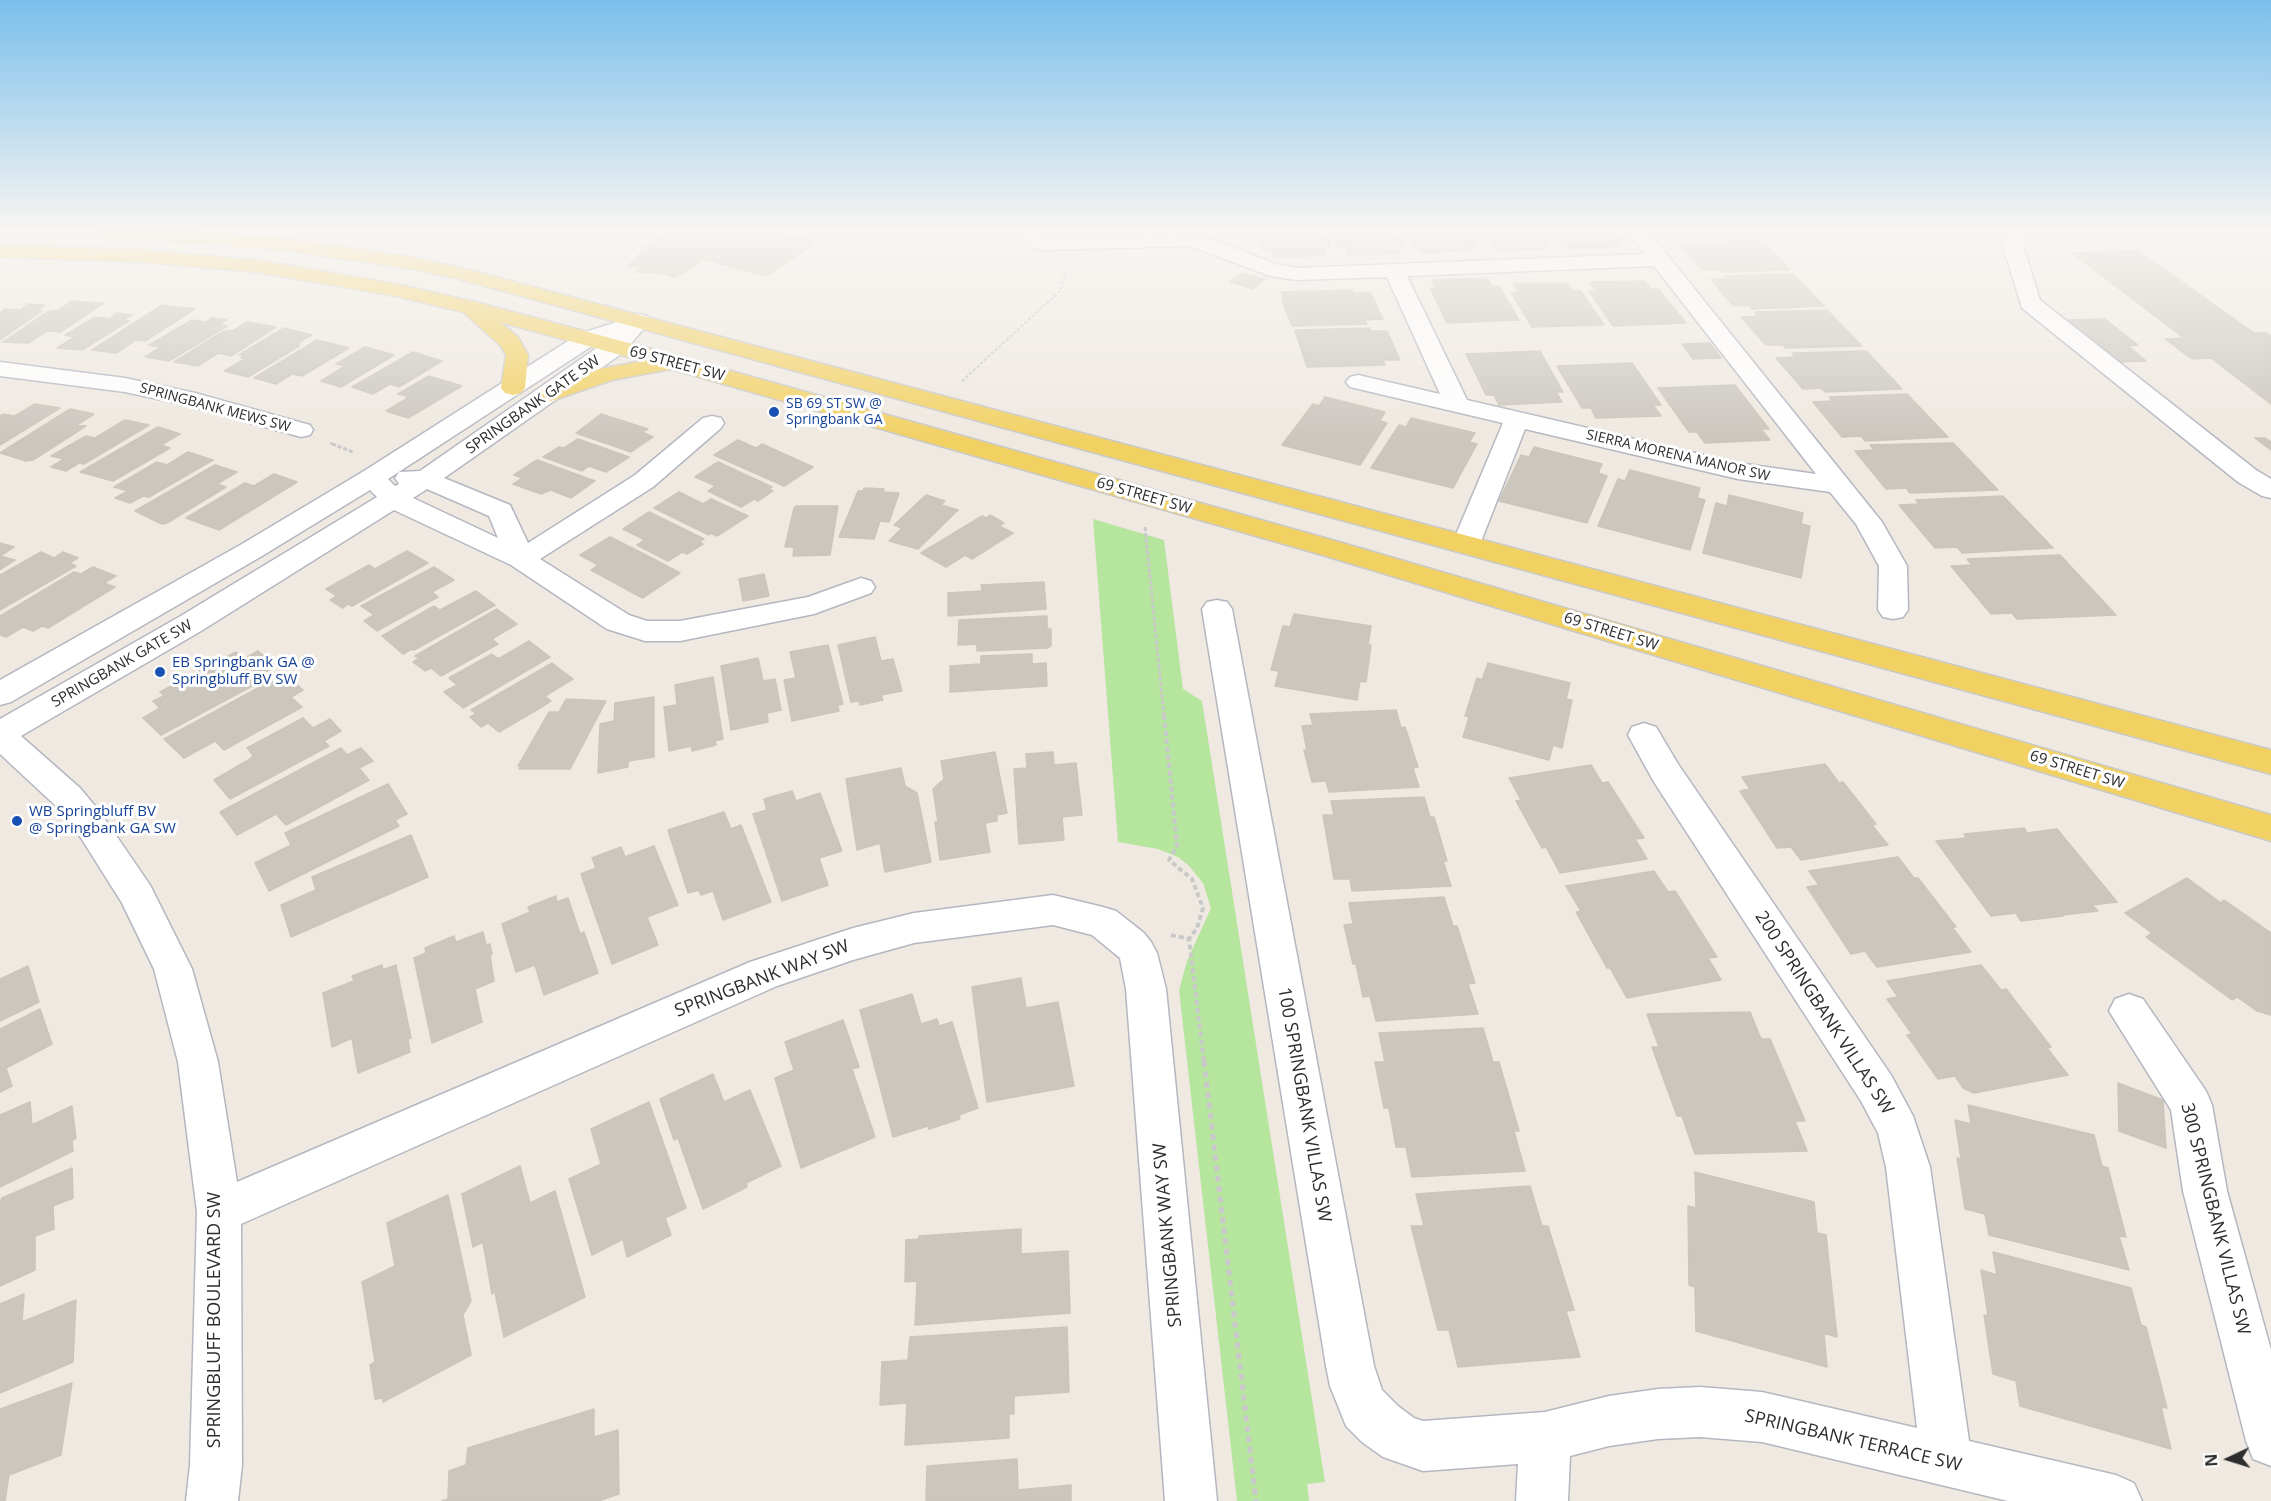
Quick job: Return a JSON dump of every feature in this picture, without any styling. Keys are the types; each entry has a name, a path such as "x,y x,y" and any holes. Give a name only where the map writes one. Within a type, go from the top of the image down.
{"main road":[{"name":"69 STREET SW","path":"443,301 677,363 1329,548 2271,828"},
{"path":"569,301 2271,762"},
{"path":"468,307 514,348 517,360 513,388"},
{"path":"551,394 607,374 677,363"}],"street":[{"path":"1408,301 1457,405"},
{"path":"1693,301 1868,522 1893,566 1893,610"},
{"path":"2029,301 2247,476 2271,490"},
{"name":"SPRINGBANK GATE SW","path":"0,694 252,550 382,472 587,339 639,321"},
{"name":"SPRINGBANK GATE SW","path":"0,736 190,624 425,479 616,347 639,321"},
{"name":"SPRINGBANK MEWS SW","path":"0,384 11,370 125,385 195,400 301,430"},
{"name":"SIERRA MORENA MANOR SW","path":"1358,382 1738,471 1839,485"},
{"path":"1467,544 1517,419"},
{"path":"521,559 644,481 712,423"},
{"path":"382,472 425,479 500,511 521,559"},
{"path":"382,472 393,499 521,559 618,622 659,632 680,631 814,605 861,587"},
{"name":"100 SPRINGBANK VILLAS SW","path":"1217,609 1355,1386 1364,1408 1380,1424 1401,1439 1423,1446 1545,1437"},
{"name":"200 SPRINGBANK VILLAS SW","path":"1644,735 1666,773 1876,1088 1898,1130 1908,1167 1947,1462"},
{"name":"SPRINGBLUFF BOULEVARD SW","path":"0,736 60,789 88,821 138,895 172,969 198,1062 219,1212 216,1466 212,1501"},
{"name":"SPRINGBANK WAY SW","path":"219,1212 764,974 853,944 914,928 1053,910 1102,922 1131,944 1138,954 1146,989 1191,1501"},
{"name":"300 SPRINGBANK VILLAS SW","path":"2129,1011 2191,1105 2205,1191 2271,1441"},
{"name":"SPRINGBANK TERRACE SW","path":"1545,1437 1609,1421 1659,1414 1700,1412 1762,1417 2116,1501"},
{"path":"1542,1501 1545,1437"}],"path":[{"path":"962,381 1051,301"},
{"path":"301,430 382,472"},
{"path":"1156,529 1145,526 1177,846 1169,860 1192,879 1203,908 1197,928 1189,939 1256,1501"},
{"path":"1167,935 1189,939"}],"green space":[{"path":"1093,519 1164,540 1183,689 1202,701 1325,1482 1307,1484 1309,1501 1237,1501 1179,990 1187,961 1211,908 1203,883 1178,857 1158,849 1118,842"}],"building":[{"path":"71,301 104,303 61,332 47,331 29,343 3,342 47,312 59,310"},
{"path":"1282,301 1374,301 1383,319 1365,320 1367,324 1292,326"},
{"path":"1436,301 1508,301 1519,320 1447,323"},
{"path":"1516,301 1588,301 1604,325 1532,327"},
{"path":"1596,301 1668,301 1686,323 1613,326"},
{"path":"1729,301 1819,301 1824,306 1752,309 1749,305 1733,306"},
{"path":"2135,301 2209,301 2254,333 2267,333 2271,336 2271,404 2211,358 2192,359 2165,339 2184,338"},
{"path":"28,304 45,305 36,311 42,311 0,340 0,313 5,309 20,310"},
{"path":"162,305 195,309 145,341 136,340 117,353 92,350"},
{"path":"1827,310 1862,346 1786,348 1782,345 1766,345 1741,317 1758,316 1755,312"},
{"path":"117,313 132,315 123,320 129,321 82,350 57,348 75,337 65,335 95,317 109,319"},
{"path":"212,318 227,320 219,324 227,326 169,361 145,357 161,347 149,345 192,320 205,322"},
{"path":"2105,319 2138,345 2128,346 2146,361 2118,362 2067,320"},
{"path":"247,322 276,327 231,356 218,353 198,366 174,362 222,332 234,330"},
{"path":"284,328 312,335 299,342 299,346 248,377 224,371 245,359 241,358 244,356 239,355"},
{"path":"1370,328 1371,331 1387,331 1400,360 1383,360 1385,365 1307,367 1295,330"},
{"path":"317,340 349,348 302,376 292,374 276,384 254,378"},
{"path":"1710,343 1721,358 1693,359 1682,344"},
{"path":"365,347 394,355 341,387 321,381 345,366 336,364"},
{"path":"1540,351 1563,392 1556,392 1562,402 1499,405 1494,395 1486,395 1466,354"},
{"path":"1866,351 1902,389 1825,392 1821,388 1803,389 1776,358 1795,357 1792,353"},
{"path":"413,352 442,361 399,387 390,384 373,394 352,387"},
{"path":"1632,363 1661,405 1653,405 1661,416 1596,418 1591,408 1582,408 1557,366"},
{"path":"429,376 462,386 408,418 386,411 406,399 407,396 398,394"},
{"path":"1735,385 1769,429 1761,429 1770,440 1705,443 1697,432 1689,432 1658,388"},
{"path":"1907,394 1948,437 1865,441 1861,436 1842,437 1813,402 1832,401 1829,397"},
{"path":"1325,397 1385,412 1380,421 1387,423 1360,465 1282,445 1313,404 1319,406"},
{"path":"35,404 60,408 0,445 0,416 3,414 13,417"},
{"path":"70,409 94,414 77,425 86,426 33,460 26,461 0,453"},
{"path":"601,414 648,429 642,432 653,437 631,452 576,433"},
{"path":"1411,418 1475,433 1469,442 1477,444 1453,488 1371,468 1399,425 1406,427"},
{"path":"125,420 149,425 84,464 79,463 66,471 51,467 64,459 51,456 86,436 95,438"},
{"path":"158,427 180,434 161,445 170,448 113,481 80,472"},
{"path":"2255,438 2265,438 2271,442 2271,450"},
{"path":"578,439 629,457 606,472 589,466 582,471 543,457"},
{"path":"738,440 756,448 762,444 813,467 784,486 714,455"},
{"path":"1953,443 1998,490 1910,493 1906,488 1886,489 1855,451 1874,450 1870,445"},
{"path":"1534,447 1602,464 1598,473 1607,476 1587,523 1499,501 1521,455 1529,457"},
{"path":"188,452 213,460 149,497 143,496 130,503 115,498 128,491 114,487 157,462 167,465"},
{"path":"537,460 595,481 571,498 551,490 541,494 513,484 522,478 514,475"},
{"path":"718,462 772,487 769,489 773,491 758,501 754,499 741,507 708,491 716,486 695,477"},
{"path":"215,465 237,472 217,484 226,487 167,523 162,524 135,511"},
{"path":"1630,470 1700,488 1697,498 1705,500 1690,550 1598,526 1618,479 1625,481"},
{"path":"274,474 297,482 219,530 186,518 245,483 254,486"},
{"path":"864,488 884,489 883,492 899,493 889,522 880,521 874,539 839,537 858,491 863,491"},
{"path":"679,492 703,504 711,499 748,516 717,536 711,533 709,535 654,508"},
{"path":"926,495 945,501 941,505 958,510 918,549 889,541 902,528 894,525"},
{"path":"1729,495 1803,513 1801,524 1810,526 1801,578 1703,553 1716,503 1727,506"},
{"path":"2003,496 2053,548 1962,553 1957,547 1935,548 1899,505 1919,504 1916,500"},
{"path":"796,506 838,506 830,555 793,556 794,547 785,547"},
{"path":"649,512 704,539 699,542 703,544 687,554 682,552 668,561 637,545 645,540 623,529"},
{"path":"990,515 1004,523 999,526 1013,533 972,559 965,555 946,567 921,553 982,516 986,518"},
{"path":"610,537 680,573 643,598 635,594 591,570 598,565 580,555"},
{"path":"0,543 14,547 0,556"},
{"path":"407,551 428,563 352,606 348,604 343,608 330,600 337,596 326,589 369,565 375,569"},
{"path":"41,552 54,558 63,552 78,558 69,563 76,566 0,610 0,575"},
{"path":"2060,555 2116,615 2017,619 2012,613 1991,614 1951,566 1972,565 1967,559"},
{"path":"0,556 15,560 0,570"},
{"path":"93,567 116,576 104,583 115,587 48,628 42,626 33,631 23,627 6,637 0,635 0,616 74,572 81,574"},
{"path":"434,567 454,580 432,592 438,597 377,631 364,621 374,615 361,606"},
{"path":"764,574 769,596 743,601 739,579"},
{"path":"1044,582 1046,609 948,616 948,593 982,591 981,585"},
{"path":"476,591 495,605 414,650 403,654 382,636 434,606 440,610"},
{"path":"497,609 517,624 492,639 498,644 441,676 431,668 425,671 413,662 419,658 415,656"},
{"path":"1294,614 1371,626 1366,682 1360,681 1357,700 1275,686 1279,671 1271,670 1283,626 1290,627"},
{"path":"1047,616 1047,629 1051,629 1051,646 1048,648 977,651 977,644 958,645 959,620"},
{"path":"875,637 881,661 893,659 902,691 881,695 883,700 860,705 859,701 851,702 838,645"},
{"path":"529,641 550,657 463,708 444,692 457,685 449,678 492,654 500,658"},
{"path":"828,645 843,704 838,705 839,711 792,721 784,680 796,678 790,652"},
{"path":"258,651 276,666 262,674 267,678 161,735 143,718 160,708 153,701 164,696 160,692 236,652 244,659"},
{"path":"1032,654 1032,664 1046,663 1047,686 950,692 950,666 981,664 981,656"},
{"path":"758,658 763,681 775,679 781,710 767,713 768,722 731,730 721,666"},
{"path":"552,663 573,679 545,696 551,701 545,705 499,732 488,723 481,727 470,717 476,714 471,710"},
{"path":"1488,663 1570,683 1566,699 1572,700 1562,748 1553,745 1549,760 1463,737 1469,717 1465,716 1477,678 1482,680"},
{"path":"713,677 723,739 715,741 716,745 692,751 691,746 669,751 664,707 677,705 675,685"},
{"path":"291,679 303,690 291,697 302,707 224,750 215,741 184,758 164,739 271,681 277,686"},
{"path":"654,697 654,757 628,761 628,767 598,773 600,724 614,721 615,703"},
{"path":"566,699 606,701 570,769 519,769 521,766 518,766 549,712 559,712"},
{"path":"1396,710 1401,728 1405,727 1418,767 1413,768 1419,787 1329,792 1326,781 1312,782 1304,750 1307,750 1302,726 1313,725 1310,714"},
{"path":"303,718 313,728 330,719 341,731 324,741 329,746 230,799 214,780 250,759 253,755 247,748"},
{"path":"341,748 347,755 361,748 373,761 359,768 369,780 286,825 276,814 237,835 220,812"},
{"path":"995,752 1007,813 997,815 997,821 985,823 990,852 940,860 933,789 944,779 941,761"},
{"path":"1053,752 1054,765 1076,763 1082,815 1062,817 1064,840 1019,844 1014,769 1027,768 1026,754"},
{"path":"1825,764 1839,783 1843,782 1876,824 1872,825 1888,845 1801,860 1791,847 1777,848 1740,791 1750,789 1742,777"},
{"path":"1591,765 1602,783 1608,782 1644,838 1635,839 1647,859 1560,873 1546,847 1542,848 1516,801 1521,800 1509,778"},
{"path":"901,768 905,786 917,793 931,862 885,872 880,843 857,850 846,779"},
{"path":"388,784 407,814 395,820 399,826 269,891 255,863 291,845 285,833"},
{"path":"792,791 796,801 820,793 842,851 819,858 828,885 782,901 753,814 767,810 764,799"},
{"path":"1424,797 1430,817 1434,817 1447,861 1443,861 1451,886 1352,891 1350,879 1334,879 1323,815 1334,815 1331,801"},
{"path":"724,812 731,829 741,825 771,902 723,920 713,891 701,895 699,890 688,893 668,830"},
{"path":"2024,828 2027,833 2057,829 2117,902 2092,905 2098,911 2021,921 2016,913 1991,916 1936,841 1966,838 1964,834"},
{"path":"411,835 428,877 291,937 281,905 316,890 312,877"},
{"path":"654,846 678,905 647,917 658,945 612,964 581,874 596,868 592,858 621,847 625,857"},
{"path":"1898,857 1914,878 1918,878 1956,927 1952,927 1971,952 1877,967 1865,951 1851,954 1807,887 1819,885 1809,871"},
{"path":"1654,871 1668,892 1675,891 1717,957 1708,958 1721,980 1627,998 1610,968 1607,968 1576,912 1581,911 1566,886"},
{"path":"2187,878 2221,903 2224,900 2271,933 2271,1015 2257,1011 2237,997 2232,1000 2146,937 2152,933 2125,913"},
{"path":"556,896 557,902 568,898 580,934 584,932 598,973 544,995 535,965 516,972 502,924 530,912 528,907"},
{"path":"1444,897 1453,926 1457,926 1475,983 1468,984 1478,1014 1376,1021 1370,996 1363,997 1344,925 1353,924 1349,903"},
{"path":"483,932 486,945 490,944 494,981 475,989 482,1022 432,1043 414,958 426,953 425,948 454,936 456,942"},
{"path":"382,965 383,970 396,965 411,1038 408,1039 410,1052 358,1073 352,1038 332,1047 323,993 354,981 352,976"},
{"path":"1981,965 2001,990 2006,989 2051,1047 2047,1048 2068,1075 1974,1093 1963,1088 1955,1076 1938,1079 1907,1035 1912,1034 1887,999 1898,997 1887,981"},
{"path":"28,966 39,1002 0,1021 0,979"},
{"path":"1021,978 1026,1008 1058,1002 1074,1086 987,1102 972,987"},
{"path":"912,994 921,1024 937,1019 939,1026 952,1022 978,1108 959,1115 960,1119 893,1137 860,1010"},
{"path":"40,1009 52,1044 6,1068 12,1086 0,1092 0,1029"},
{"path":"1750,1012 1761,1039 1770,1039 1805,1121 1795,1121 1807,1151 1695,1154 1682,1116 1677,1116 1652,1047 1659,1047 1647,1014"},
{"path":"843,1020 859,1067 852,1069 875,1137 801,1168 775,1078 794,1070 785,1042"},
{"path":"1483,1028 1493,1062 1499,1062 1519,1131 1514,1131 1525,1171 1412,1177 1406,1147 1396,1147 1389,1108 1384,1108 1375,1062 1385,1062 1379,1033"},
{"path":"713,1074 724,1102 750,1090 781,1166 746,1183 747,1187 703,1209 678,1138 674,1140 660,1099"},
{"path":"2118,1083 2163,1100 2166,1148 2119,1131"},
{"path":"30,1102 32,1125 72,1106 76,1138 72,1141 73,1151 0,1187 0,1115"},
{"path":"649,1102 686,1208 665,1218 671,1235 627,1257 623,1239 592,1255 569,1179 601,1164 591,1129"},
{"path":"1968,1105 2094,1135 2102,1166 2108,1168 2126,1237 2119,1236 2129,1270 1989,1235 1985,1214 1965,1209 1957,1158 1961,1159 1955,1120 1971,1124"},
{"path":"520,1166 530,1203 555,1191 585,1297 504,1337 495,1292 492,1294 483,1242 473,1247 462,1194"},
{"path":"72,1168 73,1198 53,1206 54,1229 35,1236 35,1270 0,1286 0,1202 2,1198"},
{"path":"1695,1172 1814,1202 1817,1233 1826,1235 1837,1337 1824,1333 1827,1367 1696,1331 1695,1287 1689,1285 1688,1206 1696,1208"},
{"path":"1530,1186 1542,1226 1548,1226 1574,1310 1566,1311 1580,1357 1458,1367 1449,1330 1438,1330 1411,1226 1424,1226 1416,1194"},
{"path":"448,1195 471,1301 463,1315 471,1355 383,1402 383,1398 375,1399 370,1365 375,1362 362,1282 395,1266 387,1223"},
{"path":"1021,1229 1021,1254 1068,1251 1070,1313 915,1325 917,1281 905,1282 906,1240 919,1239 919,1236"},
{"path":"1993,1252 2131,1288 2141,1325 2146,1327 2167,1408 2161,1407 2171,1449 2020,1406 2016,1381 1993,1374 1984,1315 1988,1316 1981,1270 1997,1275"},
{"path":"24,1294 22,1322 76,1300 73,1362 0,1393 0,1304"},
{"path":"1067,1327 1069,1392 1014,1396 1014,1414 1009,1414 1009,1438 905,1445 907,1403 880,1405 882,1362 908,1360 910,1337"},
{"path":"72,1383 61,1455 9,1475 5,1501 0,1501 0,1409"},
{"path":"594,1409 594,1437 618,1430 619,1494 598,1501 442,1501 448,1499 449,1471 466,1465 468,1448"},
{"path":"1017,1459 1018,1490 1071,1485 1071,1501 926,1501 927,1466"}],"place":[{"name":"SB 69 ST SW @ Springbank GA","path":"774,412"},
{"name":"EB Springbank GA @ Springbluff BV SW","path":"160,672"},
{"name":"WB Springbluff BV @ Springbank GA SW","path":"17,821"}]}
